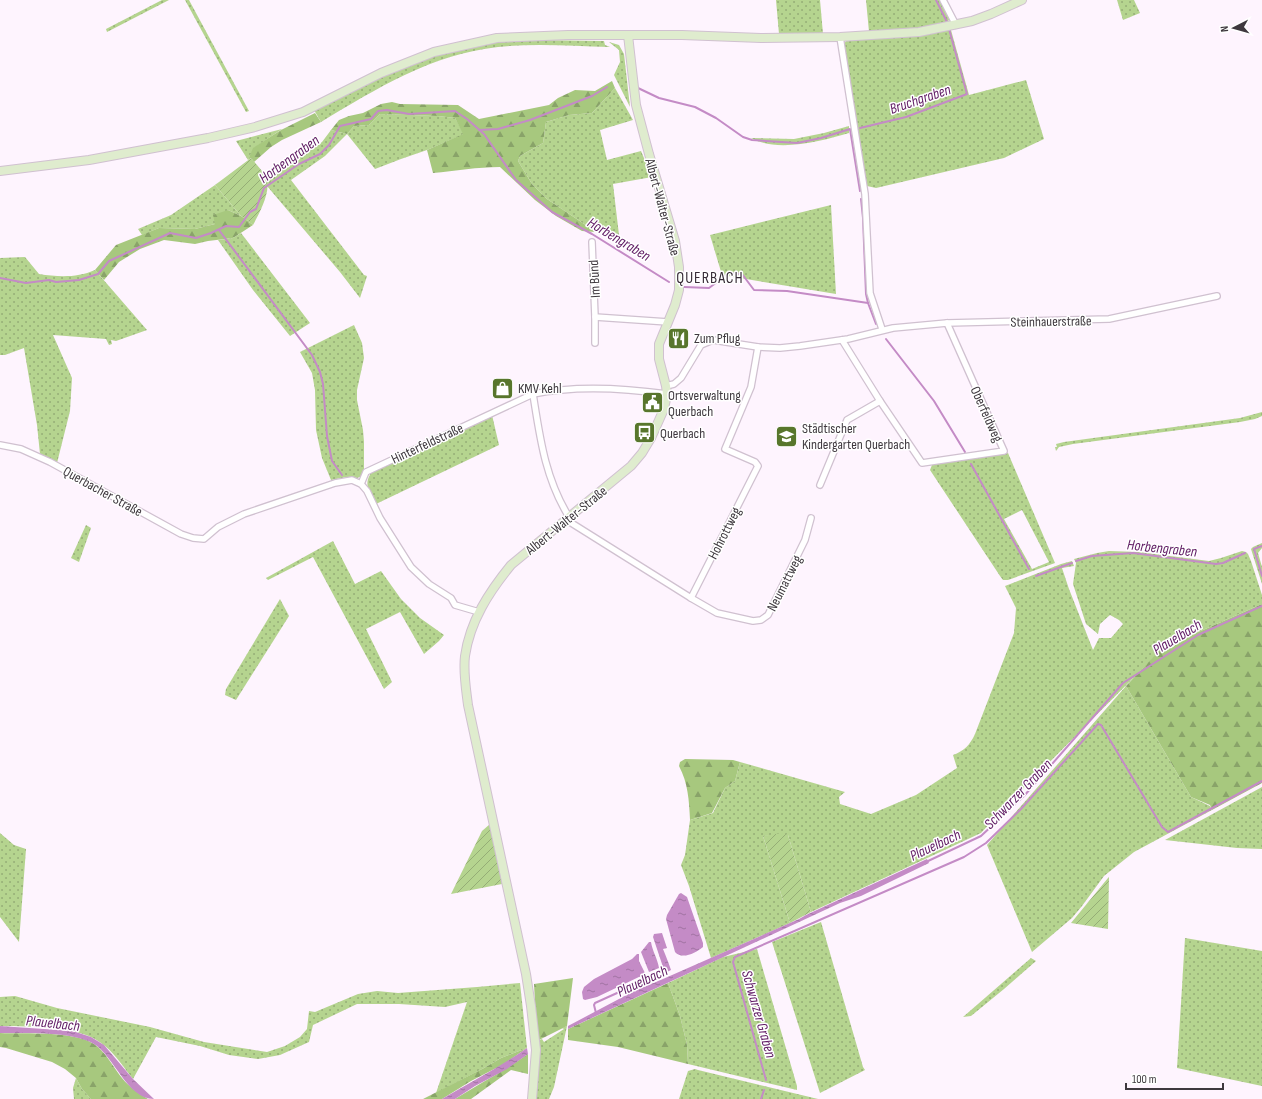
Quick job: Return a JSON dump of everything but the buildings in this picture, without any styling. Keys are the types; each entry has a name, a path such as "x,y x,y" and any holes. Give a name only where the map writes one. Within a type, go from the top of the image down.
{"street":[{"path":"943,0 956,25"},
{"path":"0,171 89,160 208,138 255,127 303,112 409,61 434,52 498,38 529,36 628,35 761,38 840,37 919,32 972,21 1022,0"},
{"name":"Albert-Walter-Straße","path":"532,1099 536,1050 531,1006 526,974 472,726 466,688 466,656 469,640 479,612 496,583 511,565 631,466 642,453 651,438 664,409 666,390 659,359 659,344 675,305 679,290 679,267 675,241 638,116 628,35"},
{"path":"840,37 865,194 870,293 882,330"},
{"name":"Im Bünd","path":"592,242 595,343"},
{"name":"Steinhauerstraße","path":"666,390 681,378 700,345 713,340 758,347 780,348 842,340 882,330 947,323 1092,320 1109,318 1217,296"},
{"name":"Im Bünd","path":"595,317 668,322"},
{"name":"Oberfeldweg","path":"880,401 922,462 1004,451 947,323"},
{"path":"820,485 847,420 880,401 842,340"},
{"name":"Hohrottweg","path":"691,598 758,466 755,462 725,449 751,387 758,347"},
{"name":"Hinterfeldstraße","path":"361,484 366,472 534,394 549,390 666,390"},
{"path":"534,394 544,457 551,483 567,518 691,598"},
{"name":"Querbacher Straße","path":"0,445 21,449 50,462 181,534 193,538 204,538 218,528 244,514 335,483 352,480 361,484"},
{"path":"361,484 367,491 380,518 411,567 429,584 451,598 455,605 479,612"},
{"name":"Neumattweg","path":"691,598 717,613 753,620 762,620 768,615 805,540 811,518"}],"green space":[{"path":"162,0 169,0 107,32 106,29"},
{"path":"185,0 189,0 249,111 246,112"},
{"path":"776,0 820,0 823,34 779,34"},
{"path":"866,0 941,0 948,13 949,20 945,24 910,30 869,32"},
{"path":"1117,0 1134,0 1140,13 1123,20"},
{"path":"951,30 969,95 1026,80 1044,139 1004,158 876,188 867,186 844,44 846,41"},
{"path":"536,40 604,41 605,45 610,47 526,45 498,47 474,51 427,65 405,75 363,97 321,122 314,110 409,64 429,57 469,46"},
{"path":"609,42 619,45 624,54 630,107 614,75 620,62 619,50"},
{"path":"612,81 615,88 592,113 569,115 546,122 543,143 520,156 518,161 532,184 547,199 596,232 582,231 556,216 535,200 500,167 475,168 433,173 427,150 463,134 455,118 380,114 369,125 354,126 347,134 331,130 339,120 363,113 381,104 392,102 400,104 458,105 479,119 549,105 558,98 575,90 595,91"},
{"path":"615,88 633,120 600,130 607,160 641,151 652,177 613,184 619,235 596,232 547,199 532,184 518,161 520,156 543,143 546,122 569,115 592,113"},
{"path":"315,113 321,122 282,140 271,147 254,162 251,158 248,160 253,148 281,130"},
{"path":"380,114 455,118 464,134 427,150 375,169 347,134 354,126 369,125"},
{"path":"849,126 849,133 800,144 773,145 751,138 794,139"},
{"path":"282,129 254,148 248,160 236,141"},
{"path":"331,130 347,134 325,156 291,180 364,275 367,276 360,298 340,272 267,186 267,178 322,142"},
{"path":"251,158 263,173 267,183 264,202 253,225 241,216 215,185"},
{"path":"215,185 241,216 228,210 215,224 195,229 159,228 142,235 138,229 171,215"},
{"path":"831,205 836,294 722,275 710,235"},
{"path":"228,210 241,216 253,225 233,238 195,244 164,240 140,249 119,262 104,280 95,270 116,245 159,228 195,229 215,224 213,215"},
{"path":"241,233 310,323 290,336 253,290 218,240 233,238"},
{"path":"25,257 39,274 74,276 95,270 147,330 116,341 111,340 112,344 109,345 106,339 53,335 72,378 70,411 57,463 40,454 37,425 24,348 5,355 0,355 0,258"},
{"path":"354,325 362,343 364,358 357,390 357,400 363,430 364,469 362,476 357,478 347,477 331,480 322,458 316,430 315,390 312,373 300,352"},
{"path":"1262,412 1262,416 1240,422 1073,444 1059,447 1056,451 1055,447 1057,447 1056,444 1064,442 1240,418"},
{"path":"492,415 499,445 376,504 367,485 371,473"},
{"path":"1008,453 1055,563 1008,580 1003,580 930,470 932,465","holes":["1022,510 1049,562 1032,569 1004,519"]},
{"path":"86,525 91,528 79,562 71,558"},
{"path":"333,541 355,584 381,571 401,599 420,618 444,635 424,654 400,612 366,629 392,682 384,689 313,557 268,580 266,578"},
{"path":"1262,543 1262,548 1258,553 1262,567 1262,584 1251,549"},
{"path":"1109,551 1139,552 1209,561 1242,551 1246,552 1251,561 1262,595 1262,604 1187,637 1169,642 981,833 811,912 788,835 763,836 790,923 711,958 681,865 685,855 690,820 713,813 725,788 735,781 740,762 845,792 839,797 840,804 871,814 916,795 957,768 953,755 966,747 975,734 1014,633 1016,608 1005,586 1072,561 1074,566 1062,568 1093,650 1099,638 1111,638 1123,624 1110,615 1100,624 1098,634 1086,624 1073,584 1076,563 1074,559"},
{"path":"280,599 289,616 236,700 225,695 226,689"},
{"path":"1262,604 1262,783 1212,810 1210,805 1191,797 1126,686 1169,641 1187,637"},
{"path":"1126,686 1191,797 1210,806 1212,810 1134,852 1104,876 1072,918 1032,952 987,845"},
{"path":"685,759 733,760 740,762 735,781 725,788 712,813 690,820 686,785 679,766 680,762"},
{"path":"1262,787 1262,849 1237,848 1165,840"},
{"path":"490,824 502,884 451,894 482,831"},
{"path":"0,833 14,845 26,849 19,942 0,917"},
{"path":"782,833 788,835 811,912 790,923 763,836"},
{"path":"1109,877 1108,929 1071,923 1108,878"},
{"path":"821,922 865,1070 820,1093 772,942"},
{"path":"1185,938 1262,951 1262,1086 1177,1068"},
{"path":"757,949 797,1090 688,1064 687,1045 680,1016 668,983 723,957"},
{"path":"1031,958 1036,961 971,1016 963,1017"},
{"path":"573,978 567,1026 537,1041 534,984"},
{"path":"520,983 527,1048 501,1058 436,1093 467,1002 445,1007 399,1004 357,1004 313,1025 309,1042 280,1055 258,1059 229,1055 200,1046 156,1037 133,1079 116,1057 95,1039 69,1030 55,1028 0,1026 0,997 15,996 57,1008 150,1027 204,1042 267,1052 285,1046 300,1037 307,1029 309,1011 315,1012 358,994 377,991 398,993"},
{"path":"668,983 680,1016 687,1045 688,1064 618,1047 568,1040 568,1029"},
{"path":"567,1026 554,1087 549,1099 536,1099 538,1060 537,1041 542,1039 544,1042 564,1029 562,1028"},
{"path":"0,1033 65,1035 90,1042 102,1051 122,1078 134,1090 148,1099 91,1099 82,1089 76,1078 65,1069 52,1062 0,1047"},
{"path":"527,1048 504,1064 471,1081 442,1099 423,1099 501,1058"},
{"path":"528,1054 528,1074 511,1070 471,1099 455,1099 501,1072"},
{"path":"695,1069 818,1099 679,1099 688,1071"},
{"path":"76,1078 82,1089 91,1099 74,1099 73,1088"}],"water":[{"path":"927,859 929,863 861,896 840,903 568,1029 568,1026 634,991 799,919"},
{"path":"681,893 687,897 703,943 703,947 685,956 675,952 666,919 679,894"},
{"path":"662,933 667,948 663,949 671,970 665,973 653,937 654,934"},
{"path":"649,942 651,942 659,968 649,972 641,952"},
{"path":"639,954 639,961 645,973 597,997 585,1000 583,999 582,992 584,987 594,979 632,959"},
{"path":"0,1026 73,1031 91,1037 104,1045 133,1079 154,1099 144,1097 128,1085 108,1058 94,1044 85,1040 62,1035 0,1033"},
{"path":"527,1048 528,1054 507,1069 475,1086 455,1099 442,1099 496,1068"}],"waterway":[{"name":"Bruchgraben","path":"936,0 947,22"},
{"name":"Bruchgraben","path":"860,128 906,117 967,94 949,29"},
{"path":"479,130 498,129 530,120 592,96 607,87"},
{"path":"638,88 659,98 695,107 716,118 743,137 752,140 797,143 821,138 850,129 860,191"},
{"name":"Horbengraben","path":"0,278 26,283 49,280 56,282 79,280 98,274 109,261 170,233 196,238 226,226 239,227 250,212 256,209 264,188 299,164 320,154 329,145 340,126 371,119 378,111 387,110 409,114 455,111 484,134 516,180 552,212 592,234 669,282"},
{"path":"861,199 866,294 868,303"},
{"path":"219,230 312,355 320,372 323,384 327,436 332,461 342,475"},
{"name":"Horbengraben","path":"684,287 709,288 729,273 742,274 754,290 787,291 868,303 876,324"},
{"name":"Horbengraben","path":"886,339 934,401 965,452"},
{"name":"Horbengraben","path":"971,464 1029,569"},
{"path":"1262,546 1254,549 1262,576"},
{"name":"Horbengraben","path":"1076,561 1092,556 1133,553 1216,564 1223,563 1245,553"},
{"name":"Horbengraben","path":"1036,576 1072,563"},
{"name":"Plauelbach","path":"926,862 981,836 1024,796 1123,683 1198,635 1262,606"},
{"name":"Schwarzer Graben","path":"766,1080 733,962 735,957 964,857 986,843 1021,809 1098,724 1101,725 1162,827 1168,832 1262,781"},
{"path":"596,1013 595,1003 659,974"},
{"name":"Schwarzer Graben","path":"761,1099 764,1090"}],"place":[{"name":"Zum Pflug","path":"679,338"},
{"name":"KMV Kehl","path":"502,388"},
{"name":"Ortsverwaltung Querbach","path":"652,403"},
{"name":"Querbach","path":"644,433"},
{"name":"Städtischer Kindergarten Querbach","path":"786,436"}],"district":[{"name":"QUERBACH","path":"710,277"}]}
